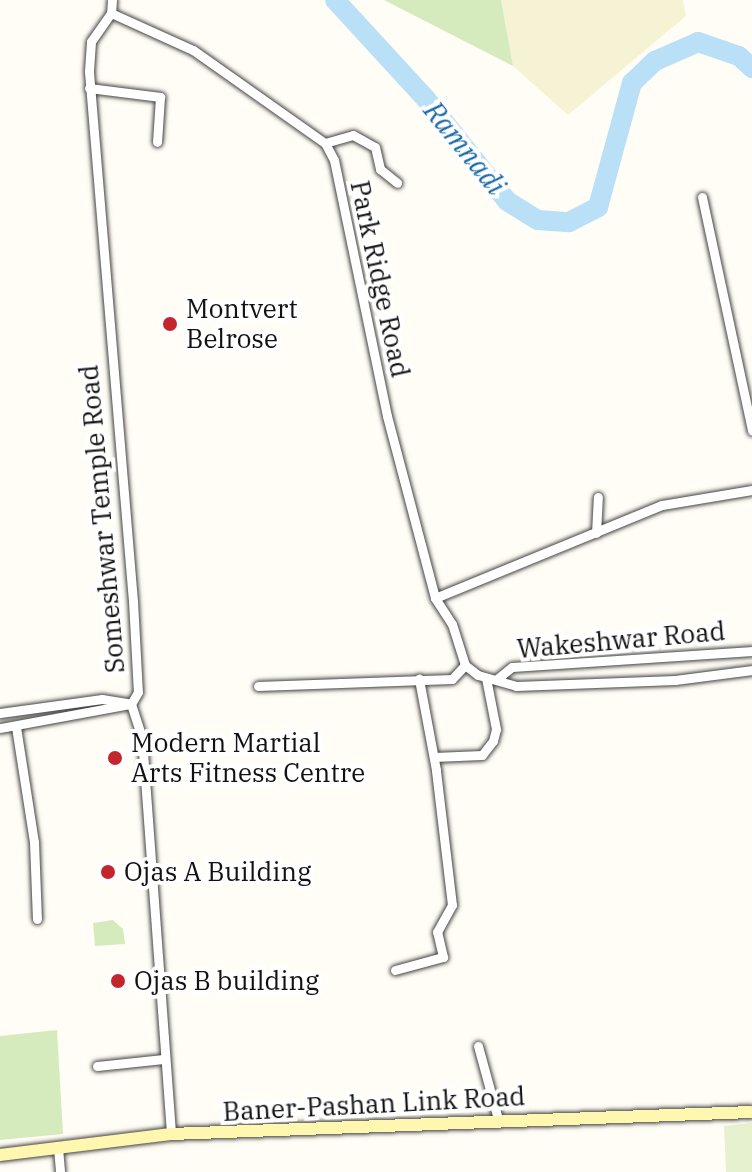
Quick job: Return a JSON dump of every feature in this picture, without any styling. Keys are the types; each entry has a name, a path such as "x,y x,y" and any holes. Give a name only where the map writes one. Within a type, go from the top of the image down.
{"street":[{"name":"Someshwar Temple Road","path":"112,0 111,13 91,42 89,88 133,601 138,692 131,704 142,738 171,1134"},
{"path":"111,13 193,50 325,143 353,135 375,147 380,169 397,183"},
{"path":"89,88 160,97 157,142"},
{"name":"Park Ridge Road","path":"325,143 334,160 387,416 435,598 452,624 465,665"},
{"path":"702,197 752,431"},
{"path":"435,598 662,505 752,490"},
{"path":"596,533 598,497"},
{"name":"Wakeshwar Road","path":"491,679 512,667 752,651"},
{"path":"650,659 652,681"},
{"path":"258,686 452,679 465,665"},
{"name":"Wakeshwar Road","path":"465,665 491,679 516,686 652,681 752,670"},
{"path":"395,970 443,957 437,932 452,905 434,757 419,679"},
{"path":"434,757 482,755 493,741 496,729 491,679"},
{"path":"0,713 102,699 131,704"},
{"path":"0,728 131,704"},
{"path":"16,727 34,842 37,919"},
{"path":"478,1046 498,1119"},
{"path":"97,1066 164,1059"},
{"name":"Baner-Pashan Link Road","path":"0,1155 171,1134 498,1119 685,1118 752,1112"},
{"path":"58,1148 60,1172"}],"shaded area":[{"path":"501,0 683,0 686,16 568,115 513,66"}],"green space":[{"path":"384,0 501,0 513,66"},
{"path":"113,920 123,929 125,944 95,946 93,923"},
{"path":"57,1030 63,1134 0,1140 0,1036"},
{"path":"752,1123 752,1172 726,1172 724,1126"}],"waterway":[{"name":"Ramnadi","path":"335,0 426,99 507,201 538,220 569,222 598,207 632,83 655,61 698,42 739,56 752,68"}],"place":[{"name":"Montvert Belrose","path":"170,324"},
{"name":"Modern Martial Arts Fitness Centre","path":"115,758"},
{"name":"Ojas A Building","path":"108,872"},
{"name":"Ojas B building","path":"118,981"}]}
